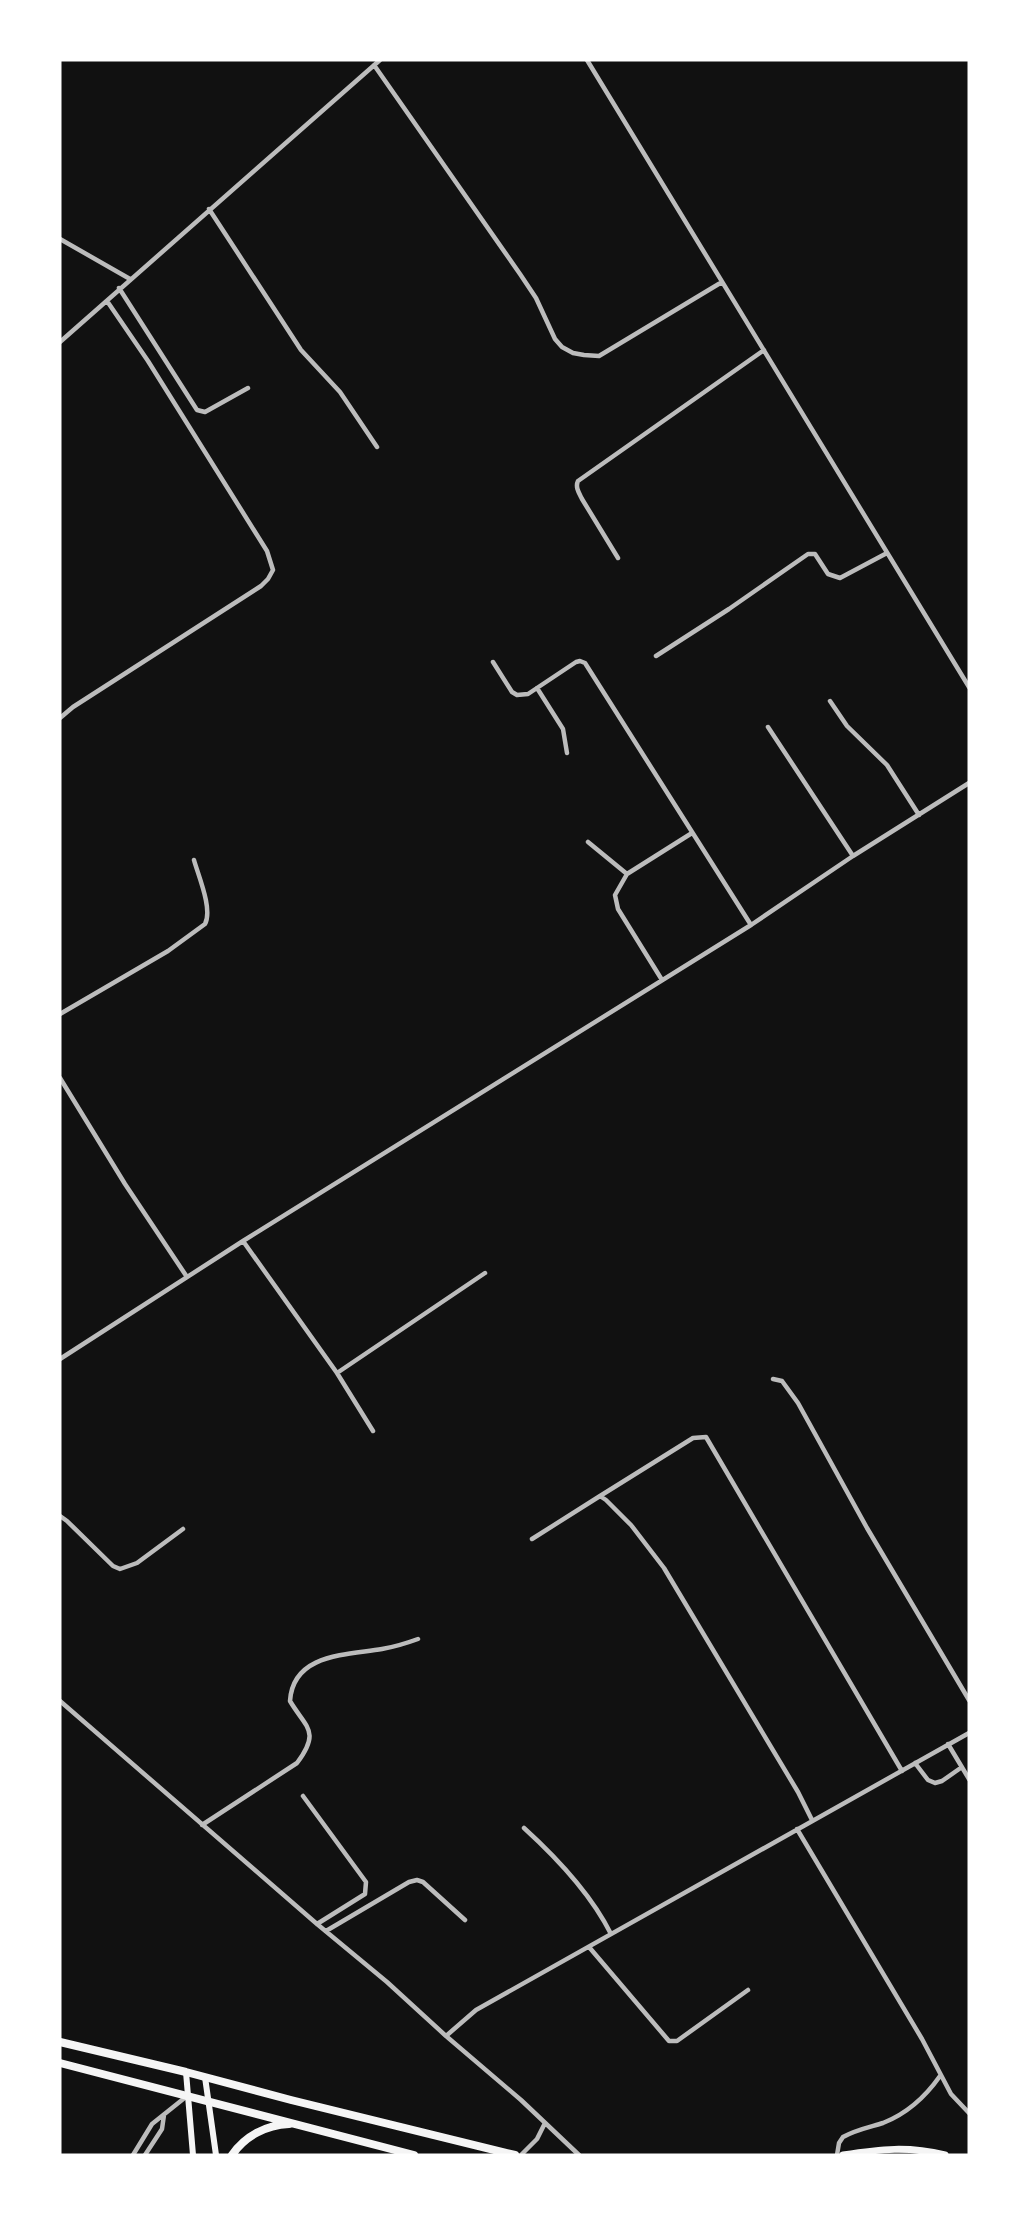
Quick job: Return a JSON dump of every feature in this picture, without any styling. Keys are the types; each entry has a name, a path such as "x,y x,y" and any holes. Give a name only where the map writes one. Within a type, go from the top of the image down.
{"highway":[{"path":"60,2042 515,2155"},
{"path":"60,2063 414,2155"},
{"path":"232,2155 245,2140 256,2133 269,2127 295,2124"}],"main road":[{"path":"186,2072 193,2155"},
{"path":"205,2077 216,2155"},
{"path":"843,2155 913,2148 945,2155"}],"street":[{"path":"60,341 380,60"},
{"path":"586,60 969,687"},
{"path":"374,65 520,274 536,298 555,339 562,347 573,353 599,356 722,282"},
{"path":"209,209 301,350 340,392 377,447"},
{"path":"60,238 130,279"},
{"path":"119,288 196,410 205,412 248,388"},
{"path":"60,718 73,707 261,586 273,570 267,551 148,361 107,301"},
{"path":"618,558 582,499 577,489 578,481 764,350"},
{"path":"656,656 808,554 815,554 828,574 840,579 887,553"},
{"path":"494,662 512,692 517,695 528,694 576,662 585,663 751,925"},
{"path":"537,688 562,729 567,753"},
{"path":"830,701 847,726 887,765 919,815"},
{"path":"768,727 853,856"},
{"path":"60,1359 243,1241 751,925 853,856 969,783"},
{"path":"662,980 615,901 618,888 627,874 692,833"},
{"path":"588,842 627,874"},
{"path":"60,1014 168,951 205,924 208,918 207,907 194,860"},
{"path":"60,1078 125,1184 188,1277"},
{"path":"243,1241 337,1373 373,1431"},
{"path":"337,1373 485,1273"},
{"path":"772,1379 782,1381 798,1403 867,1528 969,1700"},
{"path":"532,1539 693,1438 706,1437 902,1771"},
{"path":"600,1496 631,1525 664,1568 798,1792 812,1820"},
{"path":"60,1516 112,1566 120,1569 137,1563 183,1529"},
{"path":"202,1825 297,1763 307,1749 308,1725 290,1701 291,1687 300,1675 320,1660 346,1653 383,1649 418,1639"},
{"path":"60,1701 387,1982 579,2155"},
{"path":"446,2036 476,2010 969,1733"},
{"path":"948,1744 969,1779"},
{"path":"915,1763 928,1780 935,1783 942,1781 962,1767"},
{"path":"303,1796 366,1882 362,1896 317,1924"},
{"path":"524,1828 579,1887 602,1915 612,1934"},
{"path":"797,1829 922,2039 940,2076 951,2094 969,2113"},
{"path":"326,1931 409,1882 417,1880 423,1882 465,1920"},
{"path":"589,1947 669,2041 677,2041 748,1990"},
{"path":"837,2155 839,2143 843,2137 887,2121 911,2107 928,2092 940,2076"},
{"path":"133,2155 152,2124 188,2095"},
{"path":"145,2155 162,2129 164,2115"},
{"path":"521,2155 537,2139 545,2122"}]}
